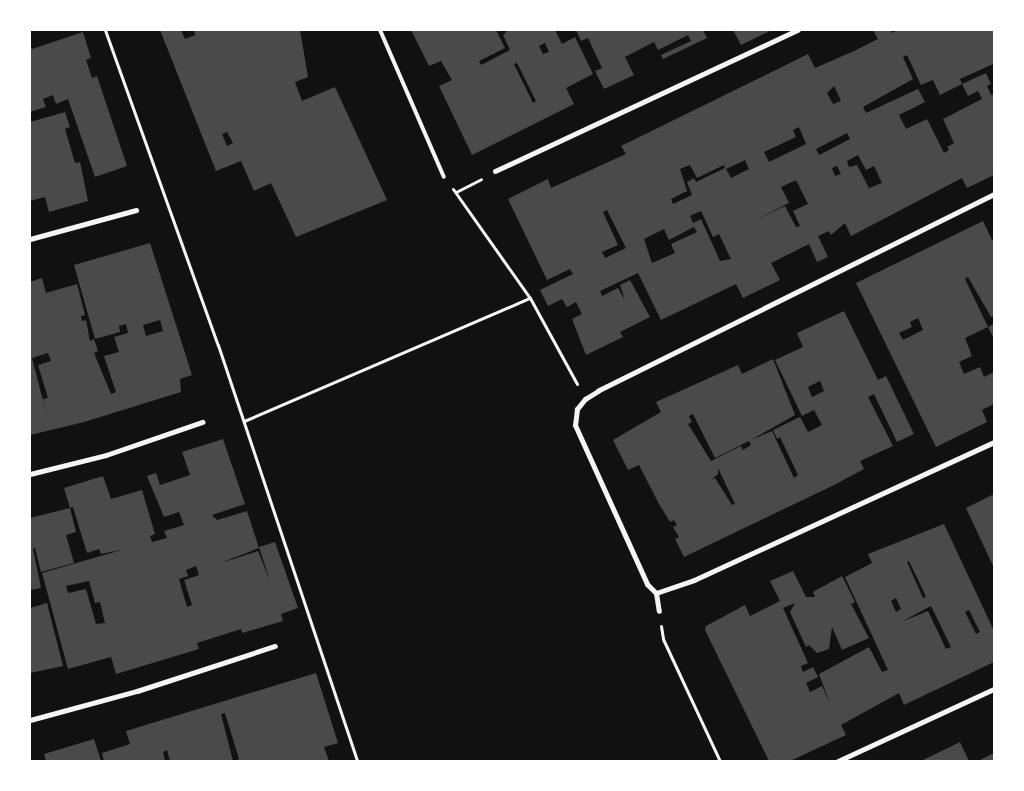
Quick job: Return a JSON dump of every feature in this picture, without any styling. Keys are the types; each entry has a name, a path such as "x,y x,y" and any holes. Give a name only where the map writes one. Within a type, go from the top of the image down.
{"street":[{"path":"495,172 798,30"},
{"path":"659,611 656,593 647,584 579,438 575,425 577,410 584,399 994,194"},
{"path":"30,239 136,210"},
{"path":"30,474 106,455 202,422"},
{"path":"656,593 694,580 994,442"},
{"path":"30,720 137,691 275,646"},
{"path":"838,761 994,689"}],"lane":[{"path":"380,30 444,177"}],"path":[{"path":"105,30 244,422 357,761"},
{"path":"455,192 495,172"},
{"path":"444,177 530,298 584,399"},
{"path":"244,422 530,298"},
{"path":"659,611 663,639 720,761"}],"building":[{"path":"160,30 181,30 185,39 195,35 194,30 300,30 308,77 295,82 302,101 335,87 387,200 296,237 271,183 254,191 241,161 216,171","holes":["227,132 233,143 227,146 222,134"]},
{"path":"411,30 496,30 505,48 479,61 481,65 510,50 503,35 508,30 555,30 562,44 575,37 593,74 566,88 574,104 472,155 439,86 452,80 441,61 429,66","holes":["545,43 549,52 543,54 539,46","517,63 536,101 533,103 514,64"]},
{"path":"576,30 703,30 707,38 663,59 661,55 691,41 688,35 658,50 654,42 625,57 634,75 604,89 595,71 602,68 588,38 581,41"},
{"path":"733,30 772,30 741,45"},
{"path":"873,30 890,30 892,33 898,30 994,30 993,64 960,79 962,84 986,73 991,84 987,86 991,95 994,94 994,175 967,188 962,178 851,236 845,223 831,235 829,231 818,236 828,257 817,262 809,244 771,263 780,280 743,298 736,284 661,320 638,273 600,291 602,296 618,288 625,300 620,285 630,280 650,317 620,332 623,337 586,355 572,319 582,314 576,302 567,307 562,299 548,306 540,290 573,274 570,269 547,280 508,199 548,179 551,188 626,154 621,146 808,54 815,68 878,39","holes":["907,55 921,85 933,80 940,95 962,84 968,96 978,91 982,99 943,119 954,143 947,147 949,150 944,153 927,119 906,129 899,115 925,102 918,89 866,113 863,107 913,79 903,57","834,86 841,101 833,104 827,93","799,127 806,144 769,162 764,152 796,137 793,130","847,133 850,139 819,155 816,149","858,155 866,170 874,166 882,183 869,188 857,165 849,167 847,161","745,160 749,169 731,178 726,169","690,165 697,178 724,165 725,168 696,182 694,178 687,182 692,195 673,204 671,199 687,191 680,169","837,166 841,174 835,176 832,168","796,180 808,204 793,211 800,226 796,227 785,206 751,222 789,203 781,187","607,210 626,248 605,258 602,252 618,245 603,212","701,211 713,237 719,234 731,259 720,261 701,219 693,223 690,216","694,227 697,232 671,244 675,253 652,263 644,239 664,229 669,240"]},
{"path":"83,32 91,58 86,60 92,78 97,76 127,166 95,177 68,99 56,104 53,95 43,99 46,107 30,112 30,45 32,49"},
{"path":"65,112 70,127 65,129 75,163 80,162 88,201 49,212 45,197 30,201 30,122"},
{"path":"983,221 992,240 994,239 994,316 991,317 968,277 965,279 988,327 965,338 972,356 959,362 964,374 980,367 984,377 994,372 994,404 982,410 987,422 936,447 856,283","holes":["918,318 923,330 903,340 899,333 912,327 910,322"]},
{"path":"150,243 192,375 180,379 181,392 84,422 30,435 30,282 42,278 46,293 77,284 85,315 81,316 82,321 86,320 90,341 94,339 98,351 94,353 111,394 116,392 104,356 119,352 114,337 128,333 126,324 119,326 120,332 95,339 74,265","holes":["160,320 163,331 146,336 143,325","48,353 51,361 38,365 48,398 43,399 48,420 32,358"]},
{"path":"844,311 878,380 886,376 914,434 897,442 874,394 868,397 893,446 860,461 864,469 834,485 684,557 675,539 679,537 673,527 677,525 674,520 670,522 639,465 628,470 613,440 661,412 656,402 738,365 742,374 773,359 795,415 751,440 772,431 794,478 798,475 780,437 777,439 773,430 800,417 808,432 822,425 814,410 802,416 775,360 803,347 797,333","holes":["820,381 824,391 812,397 808,387","693,414 715,458 749,441 751,445 743,450 741,446 711,461 688,424 692,422 689,416","718,468 735,504 732,505 715,478 711,480 718,474"]},
{"path":"994,324 994,339 988,327"},
{"path":"223,439 245,504 212,515 217,520 247,511 259,548 218,564 258,551 270,581 259,547 275,542 298,608 281,614 283,621 242,633 241,629 197,643 199,649 116,674 111,657 68,669 42,573 125,549 101,554 99,549 87,553 73,507 70,508 64,488 103,476 111,499 142,490 155,534 150,536 152,542 167,538 164,531 184,525 179,512 164,517 147,476 156,473 160,485 190,475 182,452","holes":["196,566 199,575 184,580 192,605 187,607 179,579 188,576 186,570","89,581 95,603 100,602 105,623 96,624 86,589 68,593 66,586"]},
{"path":"994,494 994,568 966,508"},
{"path":"70,508 76,532 66,535 74,563 41,572 35,548 33,549 41,588 30,590 30,518"},
{"path":"944,524 994,631 994,662 904,705 899,693 841,725 846,735 790,761 769,761 705,630 706,626 745,605 750,616 780,601 770,581 793,571 806,597 815,597 813,592 842,576 855,602 851,604 869,638 842,650 832,627 829,649 817,653 809,645 806,647 790,612 795,603 783,608 808,663 801,666 803,672 813,667 818,677 806,683 810,692 822,686 830,704 819,674 869,647 882,672 888,670 845,577 872,563 868,554","holes":["909,561 926,597 923,598 907,562","896,598 901,609 896,612 891,601","931,606 951,647 946,649 928,611 901,622","969,610 980,632 976,634 965,612"]},
{"path":"47,603 63,666 30,673 30,608"},
{"path":"316,673 338,743 324,747 329,761 235,761 239,759 225,713 221,714 233,761 170,761 167,750 163,752 165,761 104,761 102,753 130,744 126,731"},
{"path":"94,739 101,761 46,761 44,754"},
{"path":"960,742 969,761 921,761"},
{"path":"994,753 994,761 978,761"}]}
